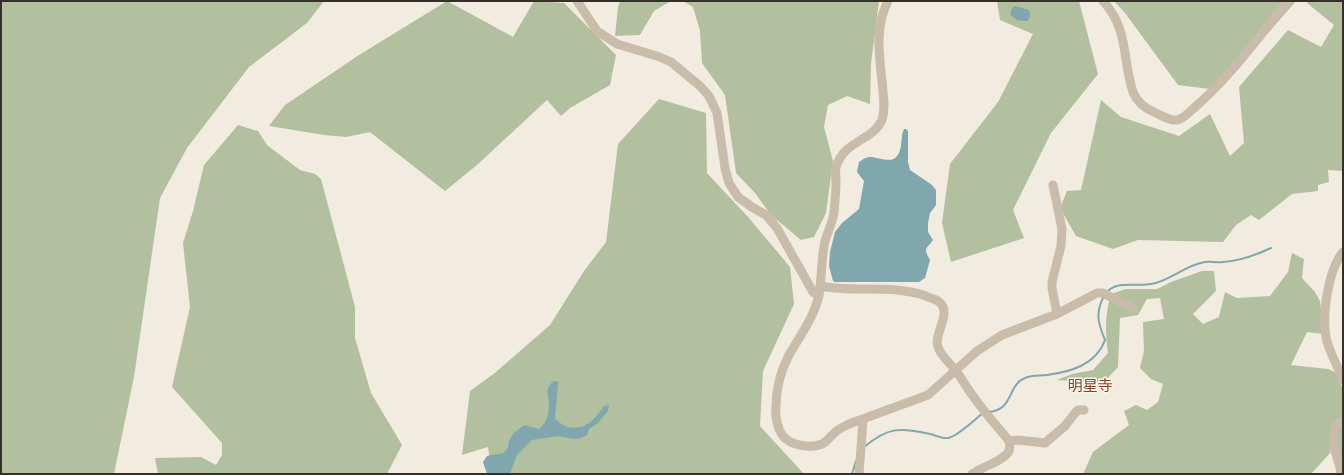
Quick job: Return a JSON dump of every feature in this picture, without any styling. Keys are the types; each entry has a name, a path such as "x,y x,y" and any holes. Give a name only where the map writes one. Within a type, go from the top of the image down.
{"street":[{"path":"577,1 597,31 617,44 660,57 671,62 700,86 709,96 717,113 724,168 729,183 738,197 766,215 778,228 813,292 819,296"},
{"path":"888,1 884,9 880,29 878,53 884,111 882,120 873,132 849,146 836,167 834,215 825,242 819,296 801,337 788,358 780,376 776,394 775,413 779,431 786,440 796,444 810,446 822,444 843,427 928,395 977,351 1002,335 1057,314 1097,293 1103,293 1134,309"},
{"path":"1103,1 1110,8 1121,31 1129,75 1136,99 1141,105 1152,112 1169,119 1176,120 1183,117 1213,91 1240,62 1288,1"},
{"path":"1053,185 1062,229 1061,246 1052,282 1057,314"},
{"path":"1343,252 1338,258 1328,289 1325,312 1326,338 1343,380"},
{"path":"820,286 832,289 895,290 919,294 938,301 943,308 944,316 937,339 937,346 973,396 1010,441 1010,448 1004,457 978,469 972,474"},
{"path":"1010,441 1018,440 1045,443 1065,426 1078,410 1084,410"},
{"path":"859,474 863,420"},
{"path":"1340,474 1341,471 1332,440 1336,426 1343,422"}],"green space":[{"path":"1,1 324,1 307,23 249,67 187,148 160,198 134,377 114,474 1,474"},
{"path":"447,1 513,37 534,1 564,3 616,55 610,85 570,108 561,116 547,100 477,165 445,191 370,132 346,137 269,126 285,105 359,55"},
{"path":"620,1 671,1 654,11 640,35 615,36"},
{"path":"683,1 879,1 871,64 870,104 847,96 828,105 824,127 833,161 826,213 814,237 801,240 771,215 755,193 736,173 725,95 702,63 700,31 693,7"},
{"path":"997,1 1079,1 1098,74 1051,133 1013,210 1024,238 951,262 942,223 950,164 998,102 1033,34 1000,20"},
{"path":"1114,1 1296,1 1218,90 1178,85 1125,13"},
{"path":"1308,1 1343,1 1343,171 1328,170 1329,182 1318,185 1318,191 1292,194 1259,220 1251,215 1236,225 1223,242 1138,240 1113,249 1076,236 1060,208 1067,191 1081,190 1101,100 1121,117 1179,136 1210,114 1230,156 1244,143 1239,87 1288,30 1321,47 1334,25 1307,3"},
{"path":"659,99 706,113 707,173 749,218 790,267 794,304 763,371 760,426 804,474 492,474 488,447 462,455 470,391 496,372 550,325 584,271 606,242 618,144"},
{"path":"238,125 258,131 267,145 300,170 315,174 321,179 355,307 355,338 371,393 402,445 387,474 158,474 155,458 201,457 216,465 222,455 222,443 172,387 190,307 183,243 193,211 204,165"},
{"path":"1292,253 1304,259 1302,278 1315,292 1320,301 1324,334 1307,332 1291,365 1328,369 1337,373 1343,390 1343,417 1334,423 1330,432 1330,453 1311,474 1083,474 1093,452 1129,425 1124,411 1136,405 1147,410 1158,402 1163,384 1151,379 1140,368 1144,351 1143,322 1164,319 1160,298 1147,299 1138,315 1120,318 1118,367 1103,383 1057,380 1072,374 1093,370 1108,353 1106,323 1111,294 1126,289 1157,289 1171,282 1202,271 1214,271 1216,291 1193,314 1203,324 1219,317 1225,292 1237,298 1270,296 1288,272"},
{"path":"1343,427 1343,469 1335,436 1339,429"}],"water":[{"path":"1015,6 1029,10 1030,16 1028,21 1018,20 1010,14 1012,8"},
{"path":"904,129 908,131 908,162 910,170 932,185 936,190 936,205 930,213 928,223 928,232 933,240 926,249 930,260 925,278 919,282 835,282 833,281 829,266 830,252 835,232 842,223 859,209 864,181 857,172 859,162 869,157 888,160 895,158 900,150"},
{"path":"552,382 558,382 558,385 555,418 562,425 571,428 584,426 595,417 604,406 609,405 608,411 598,423 589,429 587,435 574,439 558,436 532,440 517,455 510,474 487,474 483,462 487,456 505,452 508,448 512,435 525,425 539,429 546,421 549,411 547,390"}],"waterway":[{"path":"1107,292 1116,286 1151,284 1165,280 1191,266 1207,262 1221,262 1241,259 1271,248"},
{"path":"989,412 1003,407 1019,381 1033,376 1064,372 1081,366 1095,356 1101,349 1105,340 1098,318 1099,308 1104,296"},
{"path":"864,447 872,440 895,430 910,430 943,438 952,437 983,413"},
{"path":"852,474 856,461"}],"district":[{"name":"明星寺","path":"1090,386"}]}
